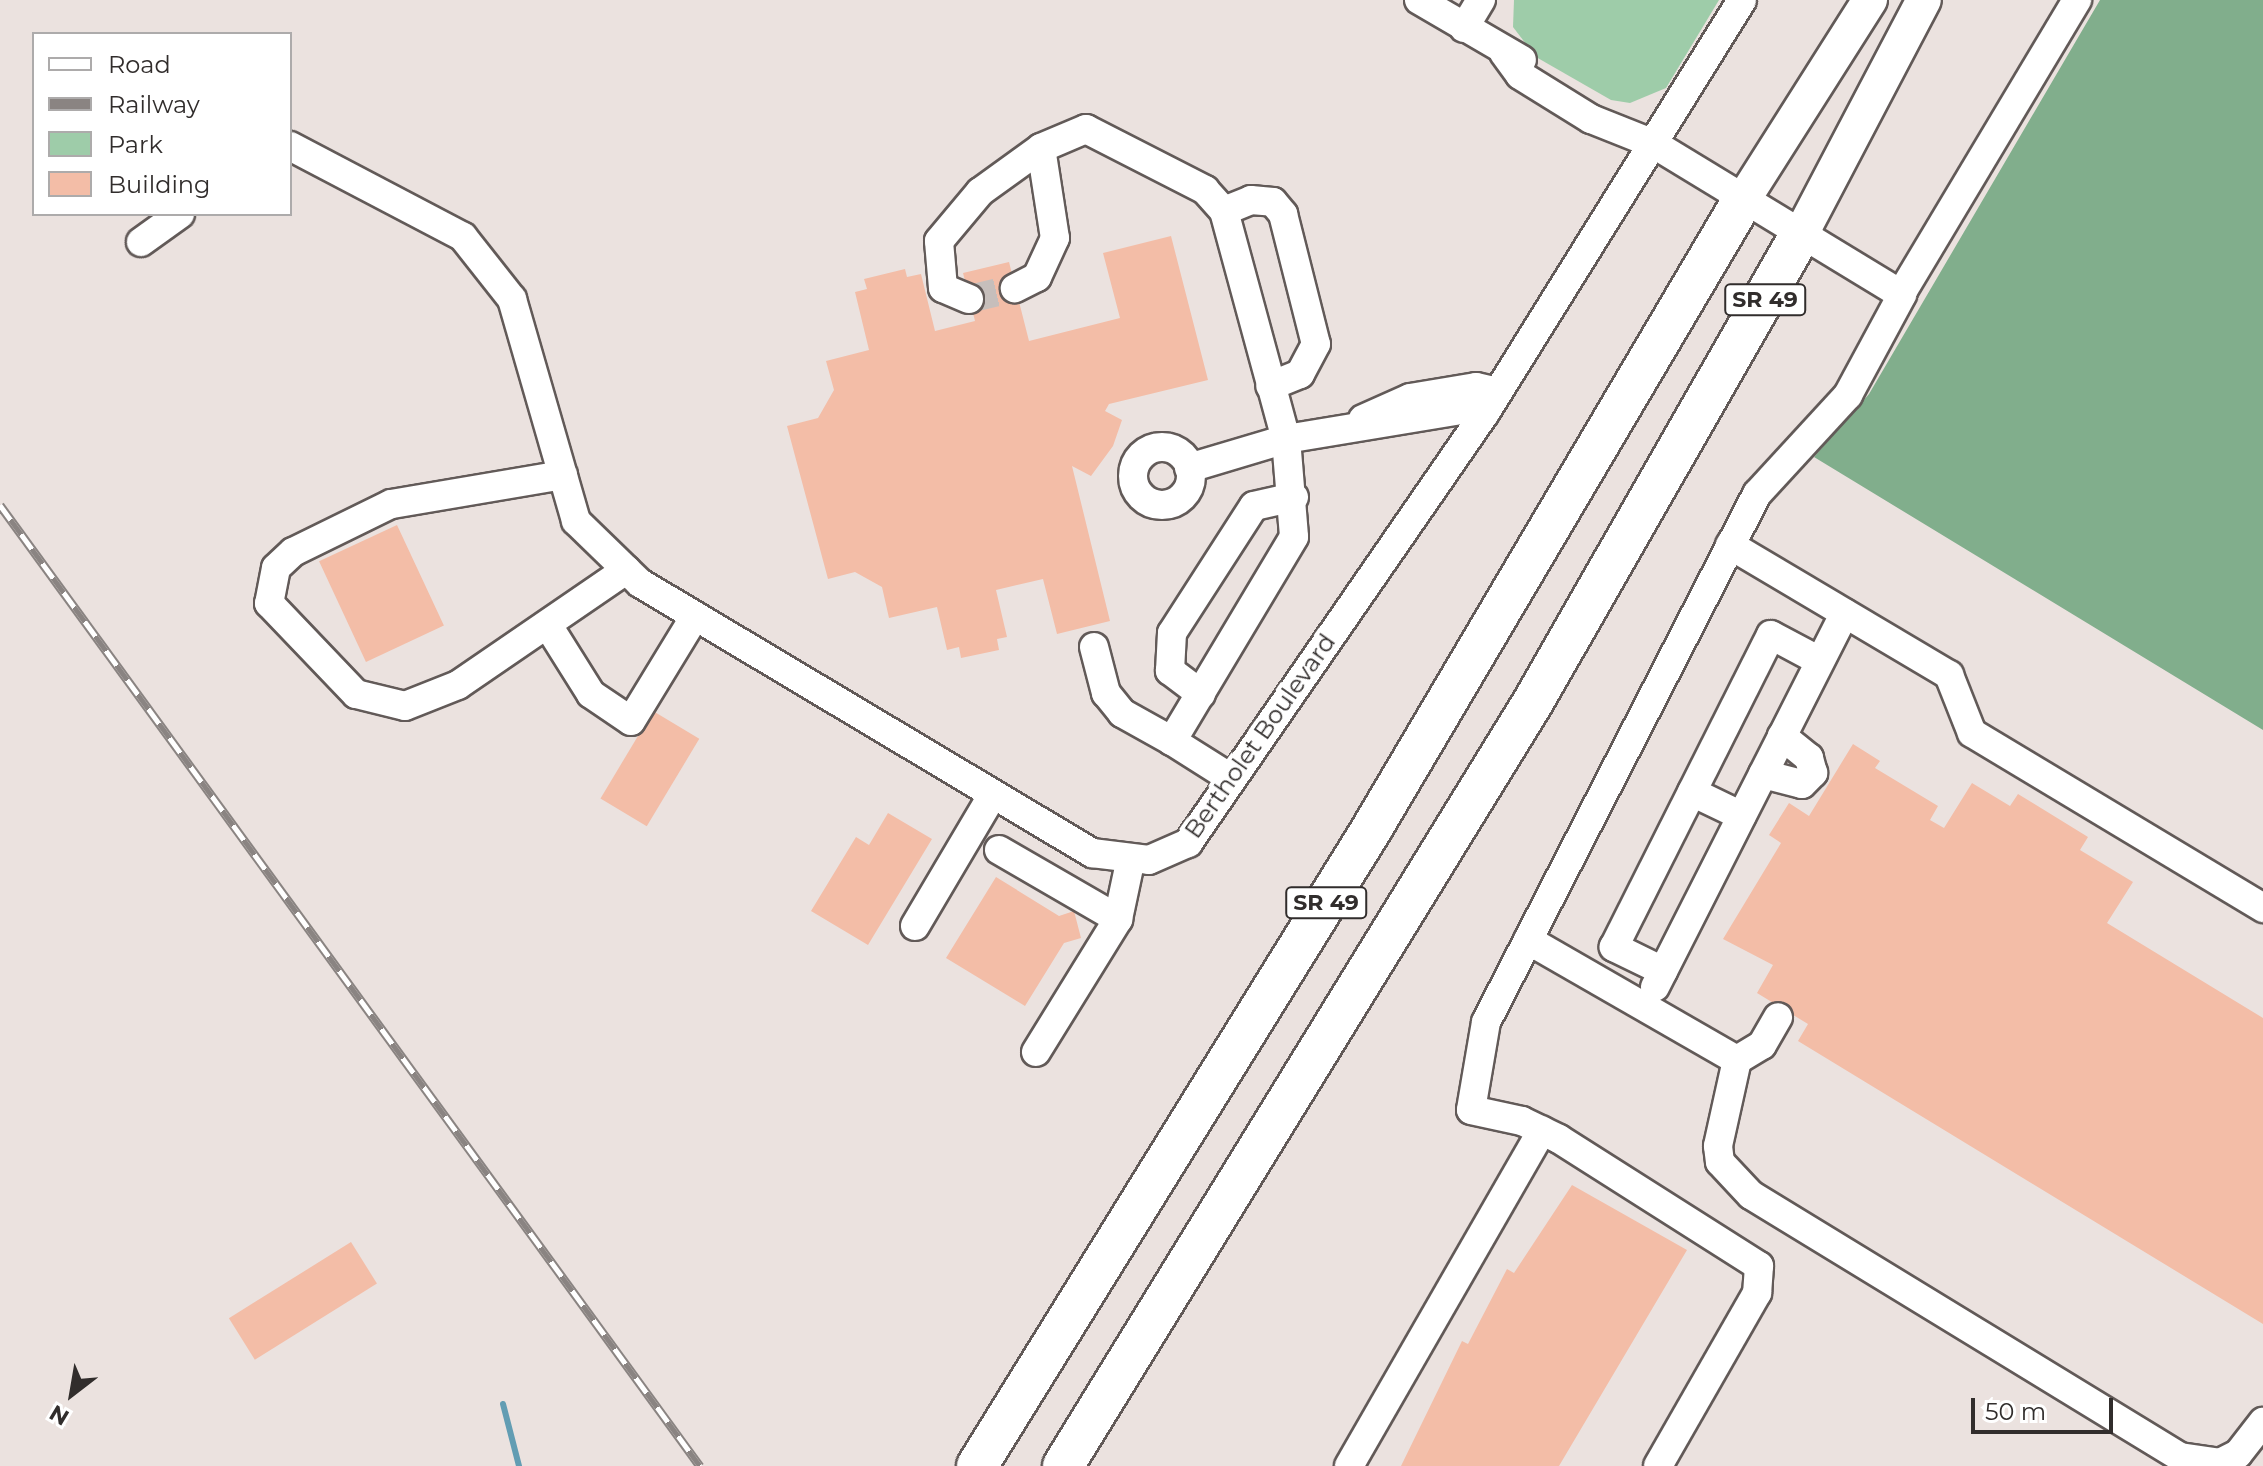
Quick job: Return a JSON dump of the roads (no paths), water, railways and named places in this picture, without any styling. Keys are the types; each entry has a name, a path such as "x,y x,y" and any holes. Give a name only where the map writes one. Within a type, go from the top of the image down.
{"highway":[{"name":"SR 49","path":"977,1466 1371,830 1743,200"},
{"name":"SR 49","path":"1063,1466 1455,832 1802,232"}],"main road":[{"name":"SR 49","path":"1743,200 1870,0"},
{"name":"SR 49","path":"1802,232 1924,0"}],"street":[{"path":"1419,0 1504,53 1520,75 1591,119 1624,128 1654,144 1901,294"},
{"path":"1464,28 1481,0"},
{"name":"Bertholet Boulevard","path":"292,147 463,237 512,299 576,521 626,570 695,616 1092,853 1149,860 1188,843 1491,403 1742,0"},
{"path":"1658,1466 1757,1293 1759,1266 1542,1131 1471,1110 1486,1022 1757,494 1848,395 1901,294 2077,0"},
{"path":"969,299 943,288 939,241 980,192 1041,148 1086,129 1205,190 1224,211 1286,439 1294,497 1294,537 1172,741"},
{"path":"1015,288 1037,277 1055,238 1041,148"},
{"path":"1224,211 1251,200 1273,202 1283,214 1316,344 1300,374 1270,386"},
{"path":"141,242 177,216"},
{"path":"1189,468 1286,439 1491,403"},
{"path":"563,475 391,504 293,552 269,586 277,617 356,694 384,705 405,706 458,685 549,627 626,570"},
{"path":"1201,694 1170,671 1172,633 1254,506 1294,497"},
{"path":"1730,545 1949,675 1972,733 2263,908"},
{"path":"1644,1008 1845,613"},
{"path":"549,627 591,694 631,721 695,616"},
{"path":"1663,971 1614,947 1771,635 1820,661"},
{"path":"1094,647 1114,703 1138,726 1172,741 1232,779"},
{"path":"1763,774 1802,784 1813,773 1809,758 1782,736"},
{"path":"1692,792 1742,816"},
{"path":"915,926 993,794"},
{"path":"999,850 1118,919"},
{"path":"1036,1052 1118,919 1131,858"},
{"path":"1528,940 1737,1060"},
{"path":"1778,1017 1762,1045 1737,1060 1719,1154 1751,1195 2180,1457 2220,1463 2238,1454 2263,1422"},
{"path":"1349,1466 1542,1131"}],"waterway":[{"path":"503,1404 519,1466"}],"tunnel":[{"path":"969,299 1015,288"}],"railway":[{"path":"0,505 700,1466"}]}
